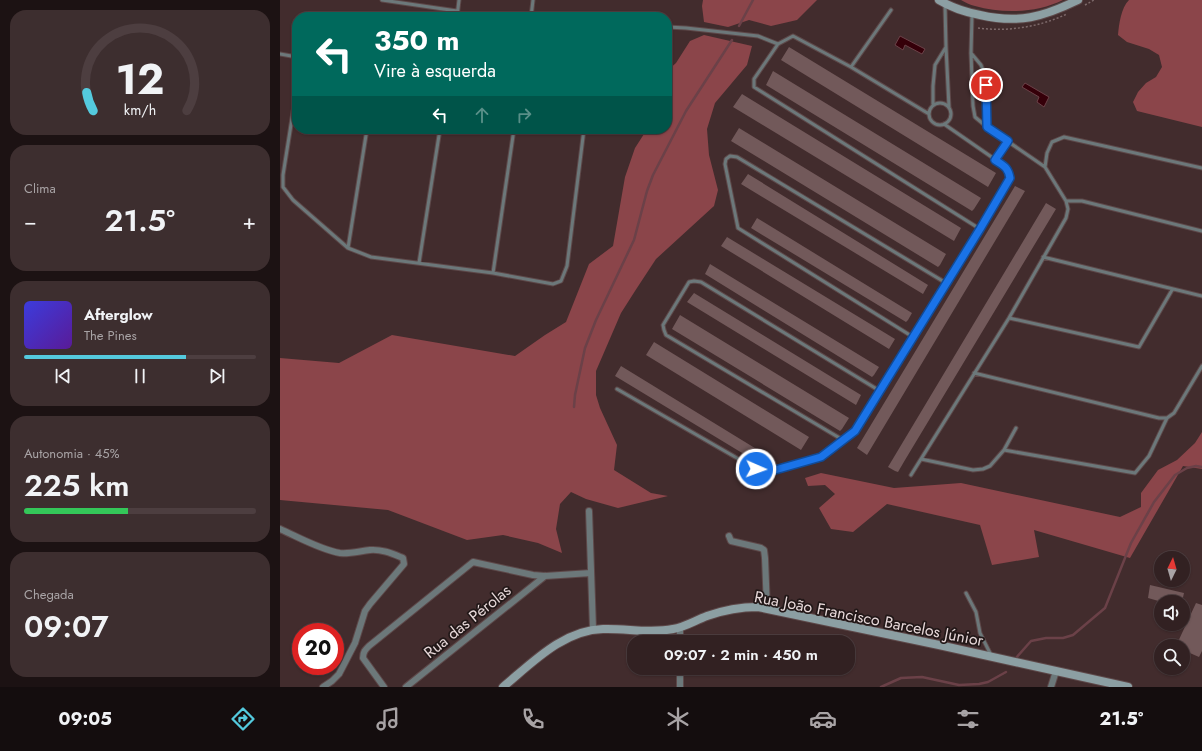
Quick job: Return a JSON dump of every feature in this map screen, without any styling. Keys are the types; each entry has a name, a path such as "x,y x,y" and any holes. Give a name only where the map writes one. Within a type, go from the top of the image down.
{"street":[{"path":"942,2 956,9 993,18 1018,19 1048,13 1078,0"},
{"path":"589,511 593,629"},
{"path":"280,529 334,552 349,553 379,550 388,552 403,558 404,560 404,564 365,611 355,643 339,674 323,687"},
{"path":"729,536 731,542 764,550 767,609"},
{"path":"384,687 363,658 363,654 369,646 473,562 521,573 545,576 591,573"},
{"name":"Rua das Pérolas","path":"406,687 545,576"},
{"name":"Rua João Francisco Barcelos Júnior","path":"503,687 556,644 568,637 583,632 593,629 660,631 680,627 722,610 758,607 1128,687"},
{"path":"680,627 680,635"},
{"path":"1051,687 1056,671"},
{"path":"680,675 680,687"}],"lane":[{"path":"382,0 457,11 459,0"},
{"path":"532,12 533,0"},
{"path":"942,2 949,107 952,114 950,120 944,124 941,125 934,123 928,114 851,68 793,36 778,44 754,79 754,87 980,229"},
{"path":"851,68 891,10"},
{"path":"911,475 1009,318 1066,218 1068,209 1066,201 1045,167 987,127 976,117 974,111 971,53 972,13"},
{"path":"672,27 758,36 778,44"},
{"path":"928,114 930,107 933,104 935,65 946,47"},
{"path":"971,53 981,65 985,76 987,127"},
{"path":"280,54 292,56"},
{"path":"933,104 940,102 949,107"},
{"path":"292,118 283,175 283,187 293,200 348,248 371,257 553,284 560,281 567,266 583,134"},
{"path":"616,389 756,469 775,470 821,457 855,431 1010,178 1006,167 944,124"},
{"path":"348,248 366,134"},
{"path":"419,263 439,134"},
{"path":"493,274 513,134"},
{"path":"1045,167 1047,152 1052,142 1064,137 1202,168"},
{"path":"995,160 1008,141"},
{"path":"913,337 738,228 725,164 726,159 730,156 737,156 946,283"},
{"path":"1066,201 1082,201 1202,231"},
{"path":"1043,257 1172,290 1202,296"},
{"path":"843,440 666,334 663,325 689,282 701,282 880,391"},
{"path":"1009,318 1139,347 1172,290"},
{"path":"1004,450 1135,473 1149,456 1167,418 1174,413 1202,366"},
{"path":"974,373 1159,418 1167,418"},
{"path":"921,459 973,470 983,469 990,466 1004,450 1016,428"},
{"path":"966,593 976,612 980,633 992,657"}],"shaded area":[{"path":"703,0 817,0 797,20 771,26 749,20 728,27 704,22 702,6"},
{"path":"961,0 1063,0 1042,8 1008,11 986,9 971,5"},
{"path":"1129,0 1202,0 1202,127 1137,111 1133,102 1138,92 1146,83 1156,77 1162,67 1159,55 1149,49 1127,42 1118,35 1122,12"},
{"path":"704,35 752,46 747,65 715,103 707,129 709,155 718,190 714,206 656,259 621,313 596,371 596,395 600,408 617,445 614,470 651,493 668,496 618,508 586,499 571,492 560,504 556,529 562,553 538,543 503,535 467,540 388,510 280,500 280,358 339,363 392,335 515,356 566,322 589,264 613,246 625,177 635,148 644,134 672,134 672,67 676,63 690,41"},
{"path":"900,36 925,49 922,54 905,45 903,50 895,45"},
{"path":"1025,83 1049,97 1044,107 1037,102 1039,97 1022,87"},
{"path":"1202,432 1202,469 1183,466 1130,558 1034,530 1039,557 992,565 980,525 887,504 853,532 831,529 819,508 835,494 825,485 808,486 805,478 821,473 894,488 961,483 1120,517 1141,507 1141,493 1158,470 1177,460 1195,443"}],"building":[{"path":"789,47 996,173 988,187 781,60"},
{"path":"773,71 981,198 974,209 972,211 766,85"},
{"path":"742,94 961,228 954,241 733,107"},
{"path":"739,128 946,254 940,265 938,267 731,141"},
{"path":"748,174 928,285 923,294 741,184"},
{"path":"1015,186 1025,191 867,455 857,448"},
{"path":"1046,203 1056,209 898,472 888,467"},
{"path":"757,218 912,313 908,320 906,322 751,228"},
{"path":"727,237 895,339 889,349 721,246"},
{"path":"710,264 879,367 874,375 872,377 705,274"},
{"path":"694,293 861,395 856,405 687,302"},
{"path":"680,315 849,418 842,429 840,431 672,329"},
{"path":"654,342 809,437 801,450 646,355"},
{"path":"621,366 763,453 759,460 757,462 615,376"},
{"path":"1150,585 1184,593 1184,595 1154,595 1154,600 1148,598"},
{"path":"1196,603 1202,605 1202,651 1199,657 1190,653 1190,639 1179,639 1183,631 1190,631 1190,616"}],"waterway":[{"path":"739,26 753,0"},
{"path":"574,407 575,395 585,348 596,320 634,240 647,191 653,175 686,111 732,40"},
{"path":"1016,658 1031,641 1046,638 1063,638 1073,635 1105,608 1131,543 1154,502 1175,475 1187,468 1196,466 1202,467"},
{"path":"881,687 901,678 922,677 959,685 979,684 988,682 1006,672"}],"route":[{"path":"756,469 775,470 821,457 855,431 980,229 1010,178 1006,167 995,160 1008,141 987,127 986,85"}]}
